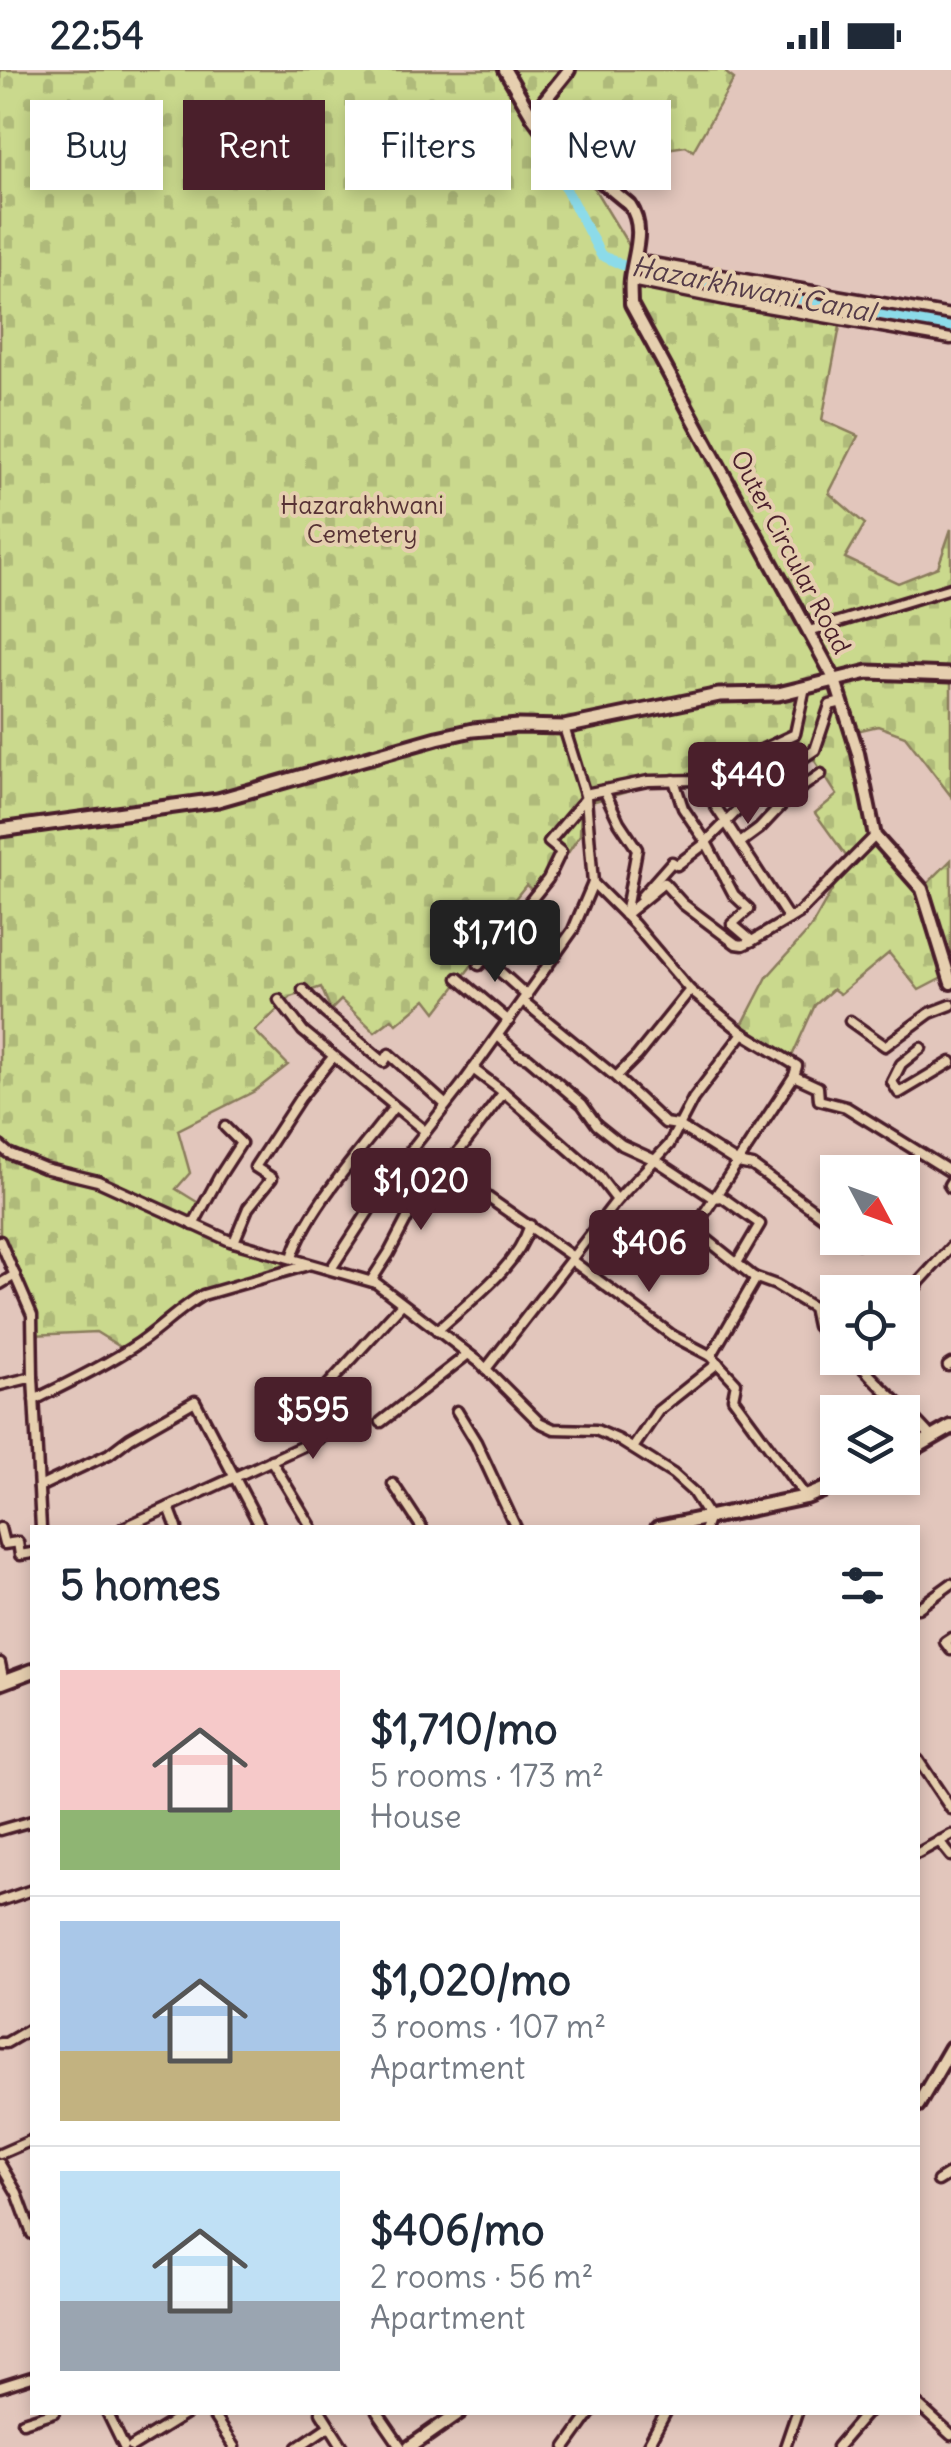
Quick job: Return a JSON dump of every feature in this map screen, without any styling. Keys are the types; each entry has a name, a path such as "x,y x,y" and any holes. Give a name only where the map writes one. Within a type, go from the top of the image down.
{"main road":[{"path":"0,830 218,800 474,730 564,727 719,694 778,694 868,672 951,675"},
{"path":"920,1445 951,1427"},
{"path":"707,1522 820,1491"},
{"path":"2,1683 30,1673"},
{"path":"920,2099 951,2048"},
{"path":"410,2447 456,2415"}],"street":[{"path":"505,70 531,114"},
{"path":"545,100 570,70"},
{"path":"612,190 636,214 639,232 631,280 951,339"},
{"path":"636,260 951,315"},
{"name":"Outer Circular Road","path":"631,280 632,304 835,680 858,753 875,836 922,889 951,983"},
{"path":"810,630 951,588"},
{"path":"805,687 795,734 701,779 648,781 585,796 550,842 561,852 548,880 482,962 664,1123 678,1125 738,1162 753,1166 820,1215"},
{"path":"626,915 672,862 677,865 764,784 815,750 830,704 842,702"},
{"path":"331,1269 394,1172 474,1069 573,930 592,883 585,796 564,727"},
{"path":"740,843 792,794 821,774"},
{"path":"701,779 789,919"},
{"path":"674,780 682,808 706,842 734,895 749,909 732,924 752,941"},
{"path":"604,790 637,849 626,915"},
{"path":"626,915 664,882 682,904 736,944 744,945 799,914 875,836"},
{"path":"592,883 626,915 690,990 744,1033 796,1066 794,1076 694,1229 754,1277 776,1285 820,1311"},
{"path":"458,978 508,1022"},
{"path":"303,990 384,1062 389,1054 446,1104"},
{"path":"616,1078 690,990"},
{"path":"278,1000 303,1031 426,1132"},
{"path":"850,1021 886,1046 930,1013 951,1005"},
{"path":"486,1369 617,1200 669,1144 693,1099 744,1033"},
{"path":"498,1036 582,1104 596,1125 622,1145 656,1160 760,1224 737,1263"},
{"path":"921,1048 901,1064 892,1082 899,1092 951,1062"},
{"path":"234,1242 248,1208 272,1178 255,1167 300,1098 333,1057"},
{"path":"474,1069 596,1174 617,1200"},
{"path":"794,1076 818,1087 819,1100 846,1108 951,1172"},
{"path":"371,1281 414,1205 504,1092"},
{"path":"292,1258 296,1243 323,1201 394,1107"},
{"path":"192,1225 241,1143 225,1127"},
{"path":"0,1146 44,1168 98,1181 234,1242 376,1283 486,1369 539,1422 554,1429 596,1430 673,1474 693,1492 707,1522"},
{"path":"446,1168 530,1225 673,1336 710,1356 736,1383 733,1398 806,1497"},
{"path":"438,1331 504,1270 530,1225"},
{"path":"0,1241 32,1315 41,1525"},
{"path":"920,1282 951,1247"},
{"path":"34,1400 108,1363 203,1295 313,1264"},
{"path":"0,1284 15,1274"},
{"path":"710,1356 754,1277"},
{"path":"129,1525 338,1427 318,1396 402,1304"},
{"path":"813,1307 820,1329"},
{"path":"381,1422 468,1354"},
{"path":"633,1448 658,1410 718,1364"},
{"path":"870,1375 932,1438"},
{"path":"0,1385 33,1377"},
{"path":"39,1486 109,1454 195,1400 260,1525"},
{"path":"458,1411 515,1525"},
{"path":"271,1460 310,1525"},
{"path":"393,1484 420,1525"},
{"path":"168,1507 176,1525"},
{"path":"0,1528 4,1544 18,1542 20,1555 30,1553"},
{"path":"920,1607 951,1584"},
{"path":"951,1638 945,1642 951,1650"},
{"path":"0,1662 2,1683"},
{"path":"920,1763 951,1809"},
{"path":"0,1830 30,1822"},
{"path":"920,1851 951,1834"},
{"path":"938,1841 951,1856"},
{"path":"0,1901 30,1891"},
{"path":"0,2042 6,2043 30,2029"},
{"path":"0,2154 30,2141"},
{"path":"0,2164 17,2193 30,2229"},
{"path":"938,2181 951,2173"},
{"path":"0,2387 30,2378"},
{"path":"920,2407 951,2435"},
{"path":"23,2422 46,2415"},
{"path":"108,2415 124,2447"},
{"path":"132,2447 183,2415"},
{"path":"213,2415 230,2446"},
{"path":"323,2415 342,2447"},
{"path":"379,2415 401,2447"},
{"path":"438,2415 443,2424"},
{"path":"566,2447 589,2415"},
{"path":"646,2445 664,2415"},
{"path":"785,2447 797,2415"},
{"path":"840,2446 864,2415"},
{"path":"298,2447 330,2426"}],"green space":[{"name":"Hazarakhwani Cemetery","path":"0,70 728,70 726,73 734,79 693,151 686,146 671,148 671,100 531,100 531,190 595,190 636,257 631,281 841,321 822,420 858,436 829,493 865,524 845,558 898,583 938,567 951,529 951,796 905,736 878,726 852,732 875,836 922,889 951,860 951,983 948,975 919,990 889,953 840,994 833,989 815,1005 788,1065 737,1035 767,977 810,929 849,860 815,813 837,795 804,744 755,769 700,786 644,787 581,805 580,835 539,896 526,885 493,926 482,918 461,949 475,961 436,1012 426,999 397,1024 392,1019 375,1032 341,1000 331,1010 321,987 291,997 255,1031 288,1065 255,1091 178,1130 190,1173 176,1189 202,1205 189,1223 230,1241 313,1264 203,1295 127,1351 96,1332 32,1335 32,1315 0,1241"}],"waterway":[{"name":"Hazarkhwani Canal","path":"566,190 601,255 622,265 951,327"}]}
